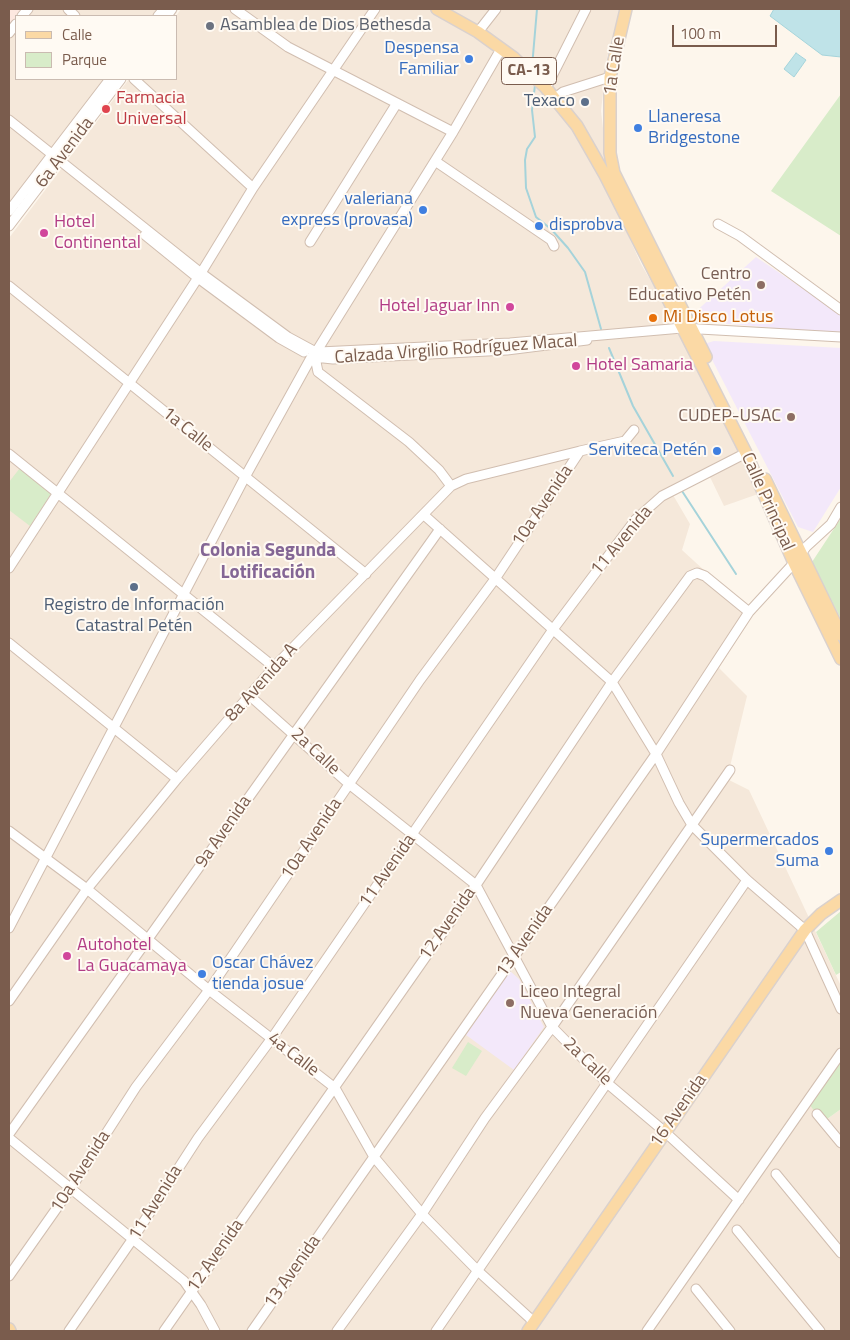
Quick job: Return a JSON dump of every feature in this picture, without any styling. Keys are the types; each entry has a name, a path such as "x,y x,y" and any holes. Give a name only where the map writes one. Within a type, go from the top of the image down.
{"main road":[{"name":"CA-13","path":"437,9 478,32 501,49 555,98"},
{"name":"1a Calle","path":"610,153 610,77 626,9"},
{"name":"Calle Principal","path":"555,98 577,126 596,158 686,328 801,552 841,635"},
{"name":"Calle Principal","path":"610,153 614,173 746,453 794,563 841,659"},
{"name":"16 Avenida","path":"531,1327 805,930 841,900"}],"street":[{"path":"235,9 288,47 453,132"},
{"path":"9,568 200,276 253,188 334,72 375,9"},
{"path":"478,32 496,9"},
{"path":"546,88 586,9"},
{"path":"9,928 245,477 315,354 453,132 501,49"},
{"path":"555,98 563,92 610,77"},
{"name":"6a Avenida","path":"9,226 109,80"},
{"name":"6a Avenida","path":"9,211 120,80"},
{"path":"135,80 253,188"},
{"path":"310,242 397,103"},
{"name":"Calzada Virgilio Rodríguez Macal","path":"9,120 66,167 67,172 284,341 315,354 333,359 507,350 586,341 594,336 686,328 841,337"},
{"path":"435,161 551,240 554,246"},
{"path":"718,224 740,236 841,310"},
{"name":"1a Calle","path":"9,286 366,574"},
{"path":"315,354 318,372 409,442 439,470 451,486"},
{"name":"10a Avenida","path":"9,1276 71,1188 136,1087 209,990 420,680 495,579 580,451 626,441 634,430"},
{"name":"8a Avenida A","path":"9,1001 87,889 177,779 274,667 451,486 466,480 580,451"},
{"name":"11 Avenida","path":"69,1331 132,1240 198,1138 272,1038 554,628 636,519 662,496 746,453"},
{"path":"9,454 274,667"},
{"name":"13 Avenida","path":"252,1331 656,754 749,612 794,563 801,552 831,524 841,507"},
{"path":"424,515 495,579 554,628 612,682 623,696 656,754 679,803 692,824 747,880 805,930 841,1009"},
{"name":"9a Avenida","path":"9,1136 440,529"},
{"name":"12 Avenida","path":"164,1331 476,885 612,682 690,576 697,573 705,576 749,612"},
{"path":"9,643 177,779"},
{"name":"2a Calle","path":"250,696 294,733 349,784 476,885 552,1027 608,1083 739,1200"},
{"path":"337,1331 422,1214 485,1118 552,1027 730,770"},
{"name":"4a Calle","path":"9,831 87,889 209,990 335,1088 374,1157 422,1214 531,1327"},
{"path":"436,1331 747,880"},
{"path":"647,1331 841,1053"},
{"path":"818,1114 841,1143"},
{"path":"9,1136 132,1240 184,1281 216,1331"},
{"path":"776,1174 841,1253"},
{"path":"737,1230 820,1331"},
{"path":"696,1289 730,1331"}],"shaded area":[{"path":"9,9 25,9 20,15 15,15 15,21 9,29"},
{"path":"25,9 167,9 162,15 20,15"},
{"path":"181,9 621,9 607,57 601,111 611,197 641,264 691,350 758,494 724,506 709,475 673,495 690,524 682,550 753,615 719,668 747,696 727,779 749,790 841,986 841,1056 823,1122 841,1109 841,1331 17,1331 9,1322 9,238 128,80 178,80 177,15"},
{"path":"15,21 15,80 112,80 9,213 9,29"},
{"name":"Centro Educativo Petén","path":"756,257 839,313 841,315 841,334 697,321 692,315"},
{"name":"CUDEP-USAC","path":"714,341 841,348 841,487 813,532 798,527 704,344"},
{"name":"Liceo Integral Nueva Generación","path":"510,971 519,979 544,1027 514,1070 466,1035"}],"green space":[{"path":"841,94 841,236 771,191"},
{"path":"20,468 51,494 30,526 9,510 9,482"},
{"path":"841,518 841,619 812,562"},
{"path":"841,911 841,972 836,975 816,932"},
{"path":"468,1042 482,1051 466,1076 452,1068"},
{"path":"841,1056 841,1109 823,1122 809,1104"}],"water":[{"path":"774,9 841,9 841,57 822,55 770,16"},
{"path":"796,53 806,60 794,77 784,69"}],"waterway":[{"path":"532,67 537,9"},
{"path":"535,85 532,110 535,137 527,149 525,160 526,188 536,217 551,229 568,248 585,272 601,329"},
{"path":"609,348 633,406 673,476"},
{"path":"682,491 736,574"}],"place":[{"name":"Asamblea de Dios Bethesda","path":"210,26"},
{"name":"Despensa Familiar","path":"469,59"},
{"name":"Texaco","path":"585,102"},
{"name":"Farmacia Universal","path":"106,109"},
{"name":"Llaneresa Bridgestone","path":"638,128"},
{"name":"valeriana express (provasa)","path":"423,210"},
{"name":"disprobva","path":"539,226"},
{"name":"Hotel Continental","path":"44,233"},
{"name":"Centro Educativo Petén","path":"761,285"},
{"name":"Hotel Jaguar Inn","path":"510,307"},
{"name":"Mi Disco Lotus","path":"653,318"},
{"name":"Hotel Samaria","path":"576,366"},
{"name":"CUDEP-USAC","path":"791,417"},
{"name":"Serviteca Petén","path":"717,451"},
{"name":"Registro de Información Catastral Petén","path":"134,587"},
{"name":"Supermercados Suma","path":"829,851"},
{"name":"Autohotel La Guacamaya","path":"67,956"},
{"name":"Oscar Chávez tienda josue","path":"202,974"},
{"name":"Liceo Integral Nueva Generación","path":"510,1003"}],"district":[{"name":"Colonia Segunda Lotificación","path":"268,562"}]}
